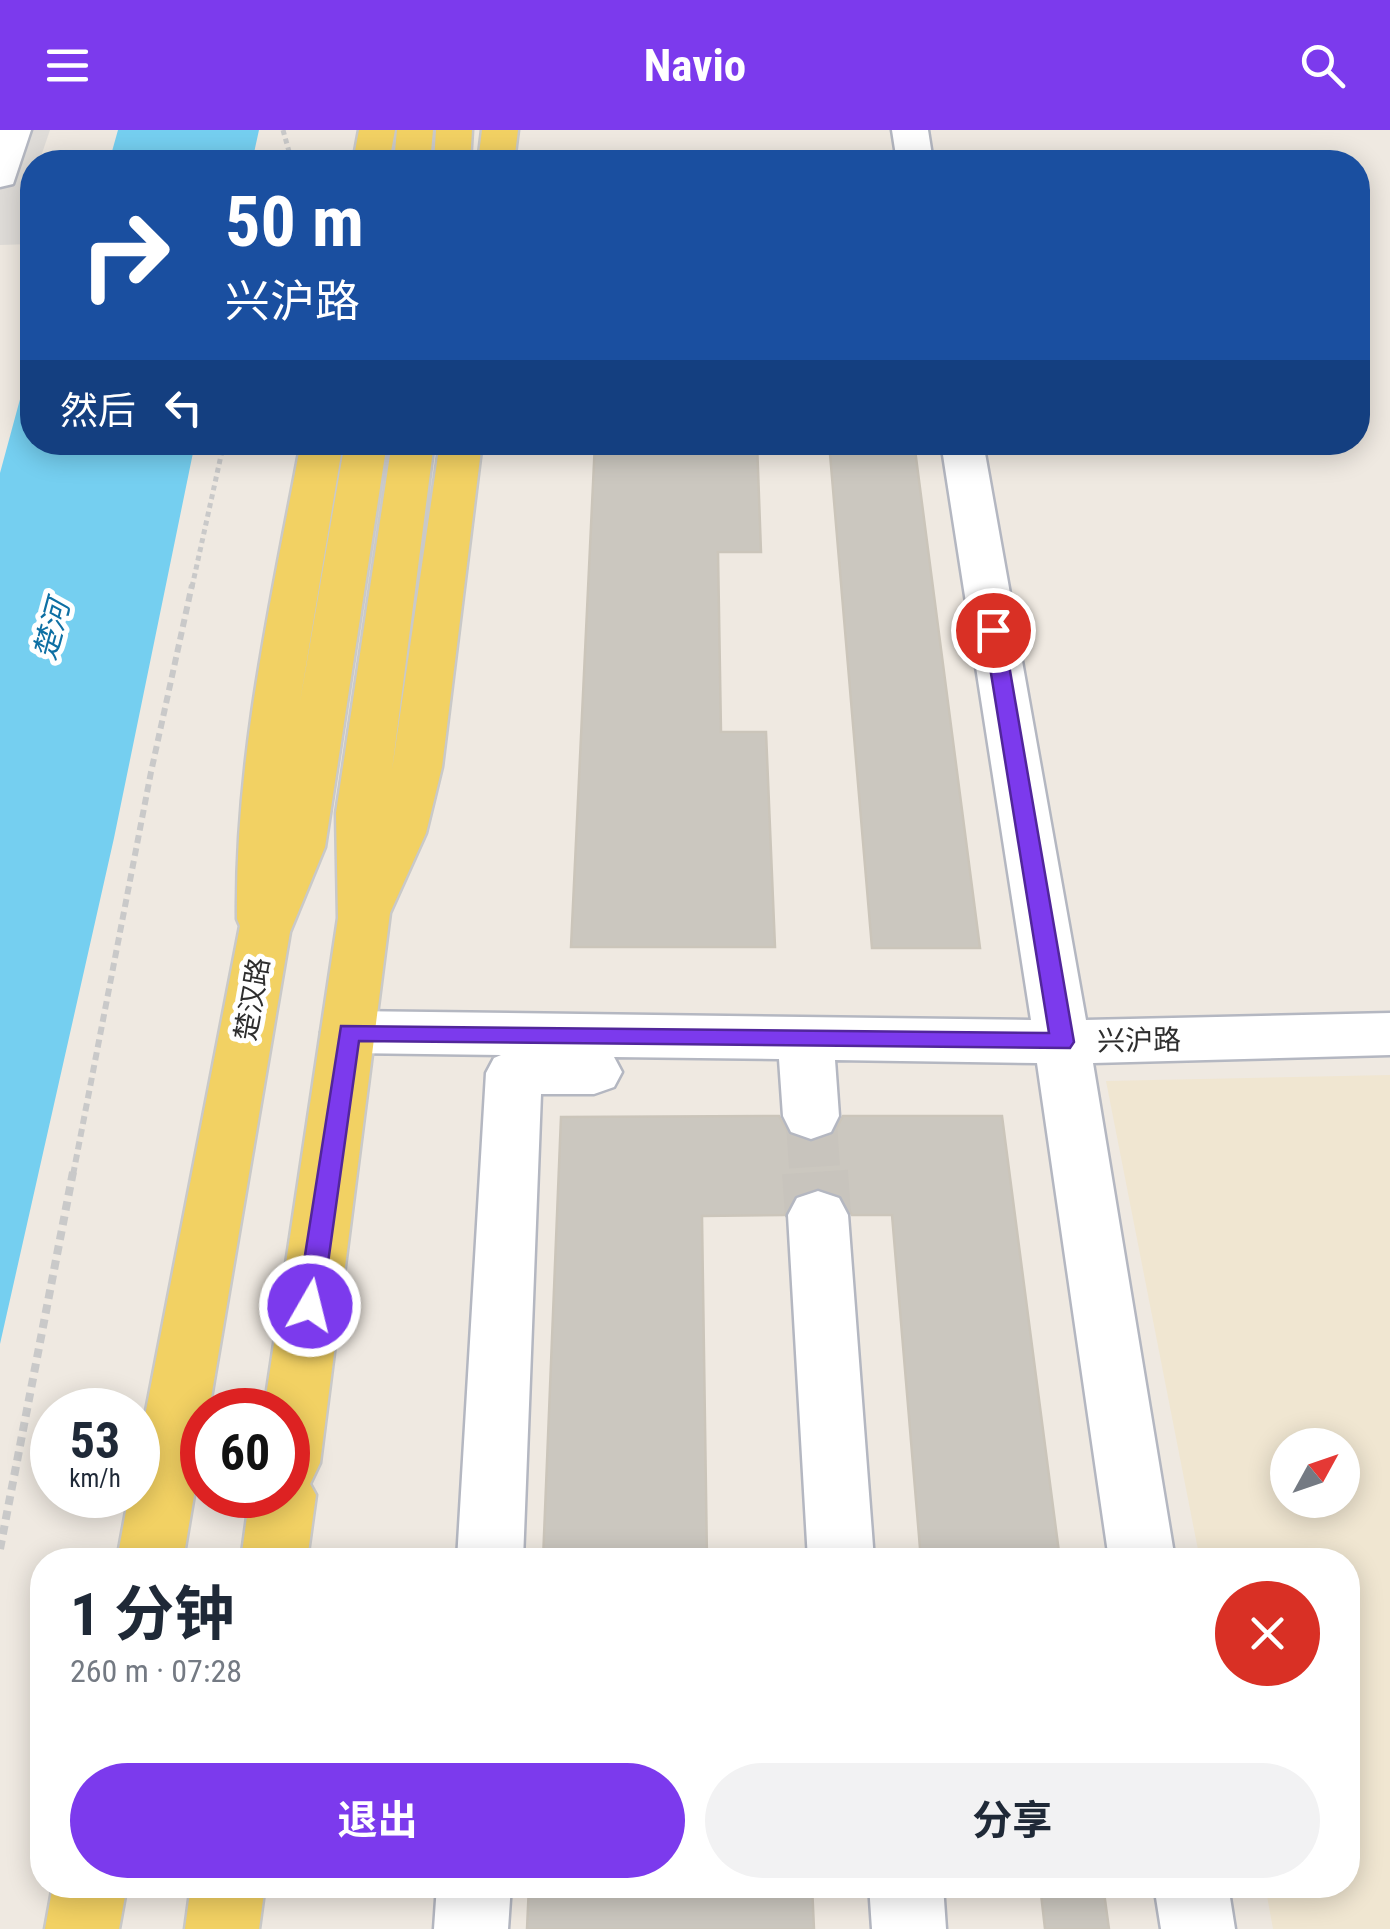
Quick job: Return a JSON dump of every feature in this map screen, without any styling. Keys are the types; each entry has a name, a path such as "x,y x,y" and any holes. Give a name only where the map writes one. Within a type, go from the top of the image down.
{"main road":[{"path":"264,932 260,851 268,751 320,455"},
{"name":"楚汉路","path":"152,1548 264,932 300,847 364,455"},
{"path":"298,1388 364,918 360,812 412,455"},
{"path":"364,918 401,832 417,767 459,455"},
{"path":"276,1548 280,1518"},
{"path":"82,1929 88,1898"},
{"path":"222,1929 226,1898"}],"street":[{"path":"0,176 13,130"},
{"path":"964,455 1062,1042 1140,1548"},
{"name":"兴沪路","path":"349,1032 808,1075 1062,1042 1390,1034"},
{"path":"491,1548 514,1073 808,1075"},
{"path":"818,1215 840,1548"},
{"path":"471,1929 473,1898"},
{"path":"907,1898 909,1929"},
{"path":"1193,1898 1198,1929"}],"path":[{"path":"0,1549 152,772 221,455"}],"shaded area":[{"path":"0,130 50,130 43,150 20,150 20,244 0,245"},
{"path":"1390,1075 1390,1929 1273,1929 1267,1898 1360,1898 1360,1548 1198,1548 1106,1081"}],"water":[{"path":"118,130 259,130 255,150 112,150"},
{"name":"楚河","path":"20,399 20,455 193,455 114,838 0,1344 0,473"}],"building":[{"path":"594,455 757,455 761,552 718,552 721,732 766,732 775,947 571,947"},
{"path":"830,455 916,455 980,948 872,948"},
{"path":"779,1116 790,1136 812,1143 832,1136 843,1116 1002,1116 1058,1548 920,1548 892,1215 852,1215 842,1196 819,1187 796,1194 784,1215 702,1216 707,1548 543,1548 561,1117"},
{"path":"528,1898 813,1898 814,1929 527,1929"},
{"path":"1041,1898 1105,1898 1109,1929 1045,1929"}],"tunnel":[{"path":"811,1116 815,1175"},
{"path":"815,1172 818,1215"}],"route":[{"path":"310,1306 349,1032 1062,1042 993,630"}]}
